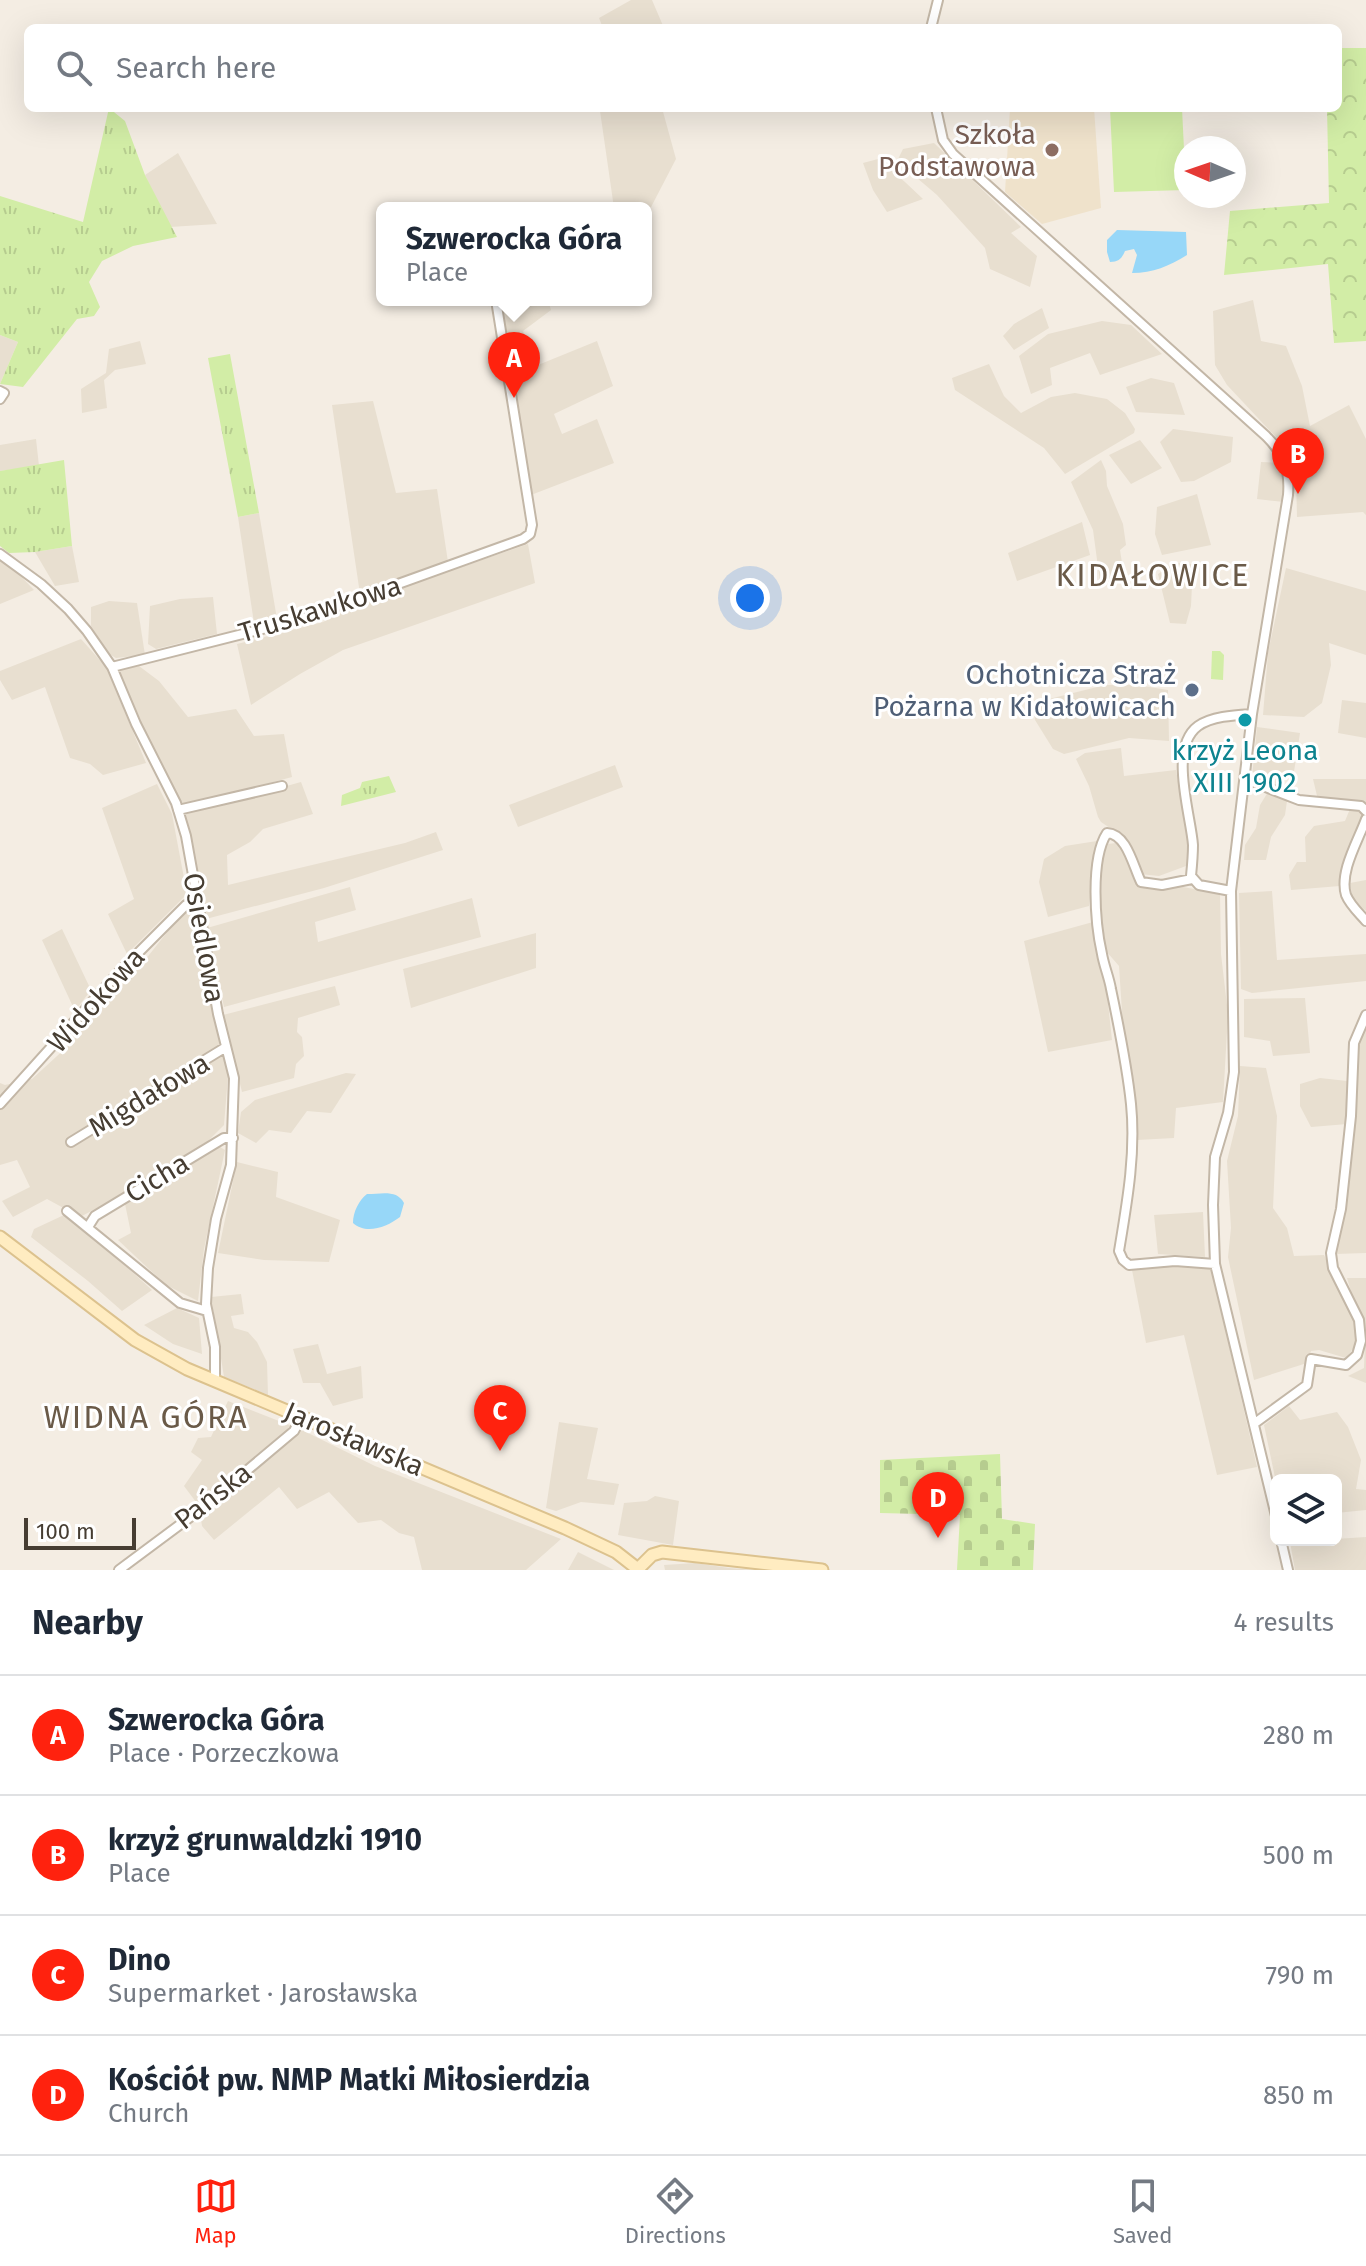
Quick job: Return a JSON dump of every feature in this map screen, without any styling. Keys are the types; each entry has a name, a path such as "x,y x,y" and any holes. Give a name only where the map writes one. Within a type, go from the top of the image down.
{"main road":[{"name":"Jarosławska","path":"0,1237 135,1340 187,1369 565,1528 616,1552 639,1570"},
{"path":"639,1570 652,1555 662,1552 822,1570"}],"street":[{"path":"932,24 938,0"},
{"path":"937,112 943,140 953,154 1266,436 1283,456 1289,474 1252,714 1231,891 1235,1052 1232,1090 1213,1174 1215,1264 1270,1489"},
{"name":"Truskawkowa","path":"112,667 298,620 530,534 532,525 497,306"},
{"name":"Osiedlowa","path":"0,554 41,584 68,609 112,667 178,810 186,836 234,1078 231,1165 216,1219 208,1268 207,1311 215,1347 215,1380"},
{"path":"1192,879 1193,845 1183,782 1187,741 1195,729 1207,722 1252,714"},
{"path":"1245,779 1299,800 1365,808"},
{"path":"178,810 282,786"},
{"path":"1366,819 1348,867 1345,887 1350,901 1366,921"},
{"path":"1192,879 1162,885 1141,882 1120,838 1113,833 1107,833 1104,837 1097,872 1099,937 1113,997 1131,1121 1130,1178 1119,1251 1129,1265 1175,1261 1215,1264"},
{"path":"1192,879 1199,885 1231,891"},
{"name":"Widokowa","path":"0,1104 118,973 186,905 197,902"},
{"path":"1255,1423 1307,1385 1311,1359 1346,1365 1357,1355 1361,1341 1359,1320 1333,1268 1331,1253 1341,1209 1351,1116 1354,1043 1366,1015"},
{"name":"Migdałowa","path":"71,1142 226,1047"},
{"name":"Cicha","path":"88,1227 95,1216 108,1208 224,1138 233,1138"},
{"path":"67,1211 180,1303 207,1311"},
{"name":"Pańska","path":"119,1570 248,1470 294,1431 301,1418"},
{"path":"1282,1546 1288,1570"}],"shaded area":[{"path":"631,0 652,0 662,24 601,24 599,18"},
{"path":"600,112 663,112 676,159 652,205 652,202 613,202"},
{"name":"Szkoła Podstawowa","path":"1010,112 1094,112 1101,208 1042,224 1005,192"},
{"path":"934,143 1021,227 1011,233 1037,256 1030,287 990,269 985,248 937,195 897,161 903,149"},
{"path":"178,153 217,224 170,227 145,175"},
{"path":"878,159 923,199 887,212 873,190 863,163"},
{"path":"1253,300 1261,341 1286,346 1302,386 1310,426 1349,405 1366,439 1366,515 1363,512 1297,517 1296,477 1289,451 1227,385 1215,365 1213,311"},
{"path":"503,306 550,306 551,310 523,331 538,365 597,341 613,386 554,414 562,434 597,419 614,463 531,495"},
{"path":"1042,308 1049,328 1014,350 1003,336 1014,324"},
{"path":"1102,321 1131,325 1162,354 1100,375 1090,353 1050,368 1052,385 1031,394 1019,356 1048,334"},
{"path":"0,335 18,342 0,384"},
{"path":"140,341 146,364 115,370 104,380 107,408 82,413 81,389 106,373 109,349"},
{"path":"989,364 1004,396 1021,413 1051,397 1075,393 1107,399 1125,413 1135,429 1134,433 1065,474 1044,448 955,390 952,378"},
{"path":"1151,378 1174,383 1185,415 1136,412 1126,387"},
{"path":"373,401 396,493 437,489 448,562 360,594 332,405"},
{"path":"1173,429 1233,437 1231,462 1194,481 1181,482 1160,442"},
{"path":"36,439 39,466 0,471 0,445"},
{"path":"1140,440 1162,468 1131,484 1109,455"},
{"path":"1101,460 1107,486 1123,524 1126,545 1120,550 1124,576 1113,582 1100,582 1093,530 1071,482"},
{"path":"1261,462 1281,463 1286,481 1284,502 1257,499"},
{"path":"1197,494 1211,545 1162,555 1155,534 1157,507"},
{"path":"259,513 277,619 254,623 238,517"},
{"path":"1082,522 1090,555 1017,581 1008,553"},
{"path":"528,544 535,583 343,650 251,705 237,644 323,622 377,596"},
{"path":"72,546 79,582 55,586 35,552"},
{"path":"0,559 12,567 34,590 0,604"},
{"path":"1175,563 1193,564 1191,606 1186,624 1170,623 1158,574"},
{"path":"1286,568 1366,591 1366,655 1329,643 1331,665 1322,703 1304,717 1263,715 1268,653"},
{"path":"213,597 217,634 156,649 148,644 150,606 180,599"},
{"path":"109,601 137,603 145,655 116,658 109,654 91,626 91,607"},
{"path":"81,639 106,667 146,763 103,775 90,764 70,758 45,687 12,700 0,680 0,671"},
{"path":"139,666 159,681 188,717 236,709 254,736 284,734 292,777 182,807 118,670"},
{"path":"1105,685 1137,685 1168,690 1169,741 1129,738 1064,754 1053,749 1035,720 1033,703"},
{"path":"1342,700 1366,703 1366,738 1338,733"},
{"path":"1257,727 1300,733 1293,778 1280,777 1275,786 1252,777"},
{"path":"1121,748 1124,776 1176,770 1191,854 1186,866 1159,876 1140,874 1116,832 1098,817 1089,786 1076,759 1085,753"},
{"path":"615,765 623,787 518,827 509,805"},
{"path":"1313,779 1366,779 1366,802 1318,800"},
{"path":"301,782 313,814 263,829 250,842 227,855 228,885 405,843 436,832 443,850 324,888 206,919 185,814"},
{"path":"157,784 172,814 187,894 127,954 108,914 134,899 102,808"},
{"path":"1268,792 1281,795 1287,801 1285,815 1271,837 1266,860 1244,860 1245,845 1256,828 1260,805"},
{"path":"1350,809 1362,811 1362,818 1340,886 1291,890 1289,875 1297,862 1306,862 1305,837 1314,826 1345,821"},
{"path":"1097,841 1089,906 1048,917 1039,882 1044,859 1065,846"},
{"path":"1116,843 1123,850 1142,887 1178,886 1220,894 1221,954 1228,1014 1223,1102 1176,1108 1174,1138 1137,1140 1136,1100 1124,1042 1119,966 1106,951 1101,907 1102,856 1108,844"},
{"path":"1366,880 1366,911 1353,900 1350,883"},
{"path":"350,887 356,910 315,922 318,942 472,898 481,937 224,1007 207,928"},
{"path":"1272,891 1277,960 1366,954 1366,981 1252,993 1241,989 1239,893"},
{"path":"193,907 228,1076 224,1125 208,1141 80,1217 47,1199 13,1217 2,1201 30,1187 17,1160 0,1165 0,1083 5,1085 32,1079 69,1045 180,916"},
{"path":"1093,922 1112,1040 1048,1052 1024,941"},
{"path":"62,929 91,990 75,1011 42,940"},
{"path":"536,933 536,968 411,1008 403,969"},
{"path":"335,986 340,1005 298,1018 297,1032 302,1037 304,1056 296,1064 294,1078 242,1092 223,1015"},
{"path":"1305,998 1310,1053 1273,1056 1270,1041 1244,1037 1244,999"},
{"path":"1366,1028 1366,1253 1335,1254 1348,1188 1356,1053 1360,1035"},
{"path":"1240,1066 1266,1068 1277,1116 1273,1208 1287,1228 1294,1256 1324,1255 1356,1326 1355,1346 1346,1358 1319,1350 1311,1351 1307,1363 1254,1380 1228,1257 1231,1228 1227,1161 1238,1116"},
{"path":"346,1073 356,1074 331,1113 307,1111 291,1133 269,1130 256,1143 238,1133 241,1112 255,1100"},
{"path":"1320,1078 1347,1081 1347,1124 1311,1127 1300,1106 1300,1084"},
{"path":"220,1147 225,1150 204,1249 198,1301 166,1285 118,1240 131,1233 125,1204"},
{"path":"237,1162 278,1172 276,1197 340,1220 329,1262 264,1260 218,1253"},
{"path":"1203,1212 1205,1257 1158,1254 1154,1215"},
{"path":"64,1215 152,1290 122,1311 31,1237 34,1229"},
{"path":"1167,1266 1211,1267 1257,1467 1217,1475 1184,1335 1146,1343 1132,1270"},
{"path":"1347,1278 1366,1278 1366,1383 1348,1376 1364,1368 1365,1339"},
{"path":"241,1294 244,1314 231,1316 234,1328 248,1332 257,1342 267,1362 268,1395 224,1377 211,1297"},
{"path":"177,1308 199,1318 202,1354 173,1344 144,1325"},
{"path":"318,1344 327,1374 361,1366 363,1398 333,1406 320,1383 303,1383 293,1349"},
{"path":"228,1401 302,1430 375,1466 561,1539 526,1570 422,1570 414,1537 399,1533 381,1520 358,1523 329,1492 297,1509 279,1487 214,1540 202,1526 199,1506 184,1486 202,1460 191,1452 198,1438 211,1437"},
{"path":"1289,1406 1300,1420 1337,1412 1348,1427 1361,1460 1356,1489 1366,1490 1366,1510 1342,1512 1342,1474 1274,1474 1264,1425"},
{"path":"559,1422 598,1428 587,1479 619,1484 614,1505 581,1502 556,1511 546,1508"},
{"path":"655,1496 679,1501 673,1545 618,1535 624,1503 647,1501"},
{"path":"1366,1537 1366,1570 1295,1570 1291,1546 1342,1546 1342,1539"},
{"path":"578,1552 614,1570 568,1570"},
{"path":"695,1563 755,1570 665,1570 664,1565"}],"green space":[{"path":"1342,48 1366,48 1366,341 1334,343 1328,264 1224,275 1230,211 1329,203 1327,112 1342,112"},
{"path":"108,112 114,112 125,121 145,175 177,237 133,246 102,261 89,282 100,307 94,316 77,319 23,387 0,384 18,342 0,335 0,196 83,222"},
{"path":"1110,112 1182,112 1183,136 1174,136 1174,190 1114,192"},
{"path":"230,354 259,513 238,517 208,358"},
{"path":"64,460 72,546 9,553 0,546 0,471"},
{"path":"1212,651 1220,651 1224,655 1223,680 1211,679"},
{"path":"389,776 396,792 341,806 342,795 360,788 362,782"},
{"path":"1000,1454 1002,1519 1035,1524 1033,1570 957,1570 960,1515 880,1513 880,1460"}],"water":[{"path":"1117,230 1186,232 1187,255 1161,268 1132,273 1137,255 1134,249 1125,251 1120,259 1110,262 1107,240"},
{"path":"367,1194 397,1196 404,1203 400,1217 376,1228 358,1227 353,1223 354,1215"}],"place":[{"name":"Szkoła Podstawowa","path":"1052,150"},
{"name":"Szwerocka Góra","path":"514,398"},
{"name":"krzyż grunwaldzki 1910","path":"1298,494"},
{"name":"Ochotnicza Straż Pożarna w Kidałowicach","path":"1192,690"},
{"name":"krzyż Leona XIII 1902","path":"1245,720"},
{"name":"Dino","path":"500,1451"},
{"name":"Kościół pw. NMP Matki Miłosierdzia","path":"938,1538"}],"district":[{"name":"KIDAŁOWICE","path":"1153,575"},
{"name":"WIDNA GÓRA","path":"146,1417"}]}
